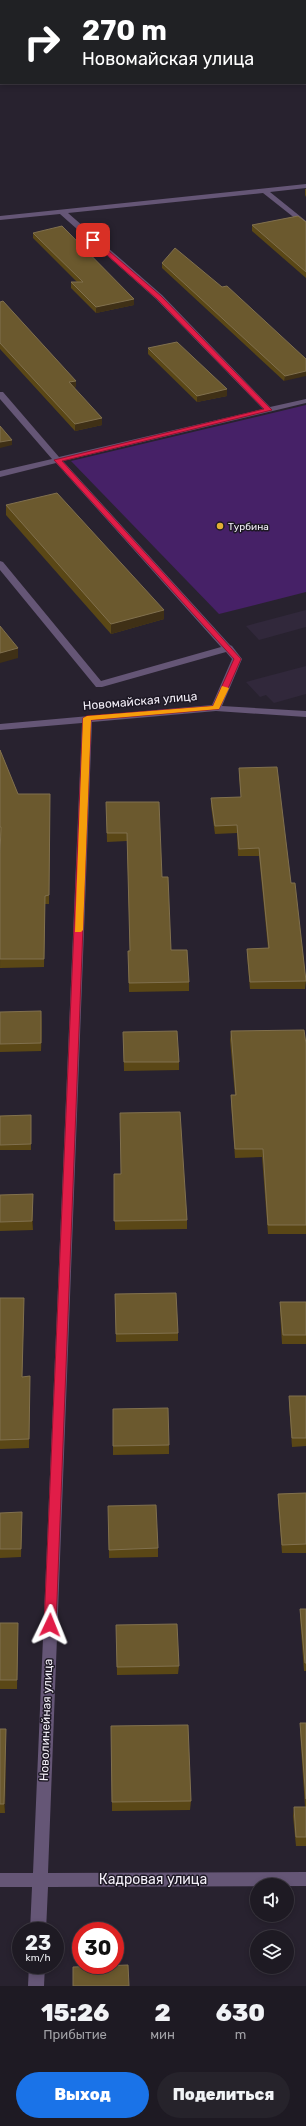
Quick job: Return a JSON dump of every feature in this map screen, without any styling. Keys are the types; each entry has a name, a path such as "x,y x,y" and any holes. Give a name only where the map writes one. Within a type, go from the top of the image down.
{"street":[{"path":"0,218 306,186"},
{"path":"264,190 306,224"},
{"path":"60,211 159,297 268,410"},
{"path":"0,394 238,659 216,708"},
{"path":"0,474 306,401"},
{"path":"0,564 99,685 229,648"},
{"name":"Новомайская улица","path":"0,727 87,718 216,708 306,714"},
{"name":"Новолинейная улица","path":"38,1922 87,718"},
{"name":"Кадровая улица","path":"0,1880 306,1879"},
{"path":"36,1986 37,1974"}],"shaded area":[{"name":"Турбина","path":"306,405 306,592 219,614 71,461"},
{"path":"306,610 306,627 259,640 246,626"},
{"path":"306,666 306,694 274,703 266,695 260,697 246,682"}],"building":[{"path":"298,216 306,222 306,272 252,225"},
{"path":"62,226 134,299 96,307 71,282 83,282 33,233"},
{"path":"175,248 222,287 227,286 306,359 306,371 285,376 162,263"},
{"path":"3,301 76,381 69,382 102,418 75,424 0,343 0,302"},
{"path":"177,342 227,389 197,396 148,348"},
{"path":"0,426 12,440 0,442"},
{"path":"57,493 164,610 111,624 6,505"},
{"path":"0,626 18,648 0,653"},
{"path":"0,750 18,794 50,794 49,895 45,896 44,959 0,959"},
{"path":"277,767 291,883 295,883 306,981 250,982 247,949 269,948 259,848 239,849 237,825 215,826 211,798 241,797 239,768"},
{"path":"106,802 159,802 162,877 168,877 171,950 187,950 189,982 129,983 128,951 130,951 127,833 107,833"},
{"path":"41,1011 41,1043 0,1044 0,1012"},
{"path":"304,1030 306,1044 306,1225 268,1225 263,1149 235,1149 231,1095 236,1095 231,1031"},
{"path":"177,1031 179,1062 124,1062 123,1032"},
{"path":"180,1112 187,1220 114,1221 114,1174 121,1174 120,1113"},
{"path":"31,1115 31,1144 0,1145 0,1116"},
{"path":"33,1194 32,1221 0,1222 0,1195"},
{"path":"176,1293 178,1333 116,1334 115,1294"},
{"path":"0,1298 24,1298 22,1377 30,1376 29,1439 0,1440"},
{"path":"280,1302 306,1302 306,1335 283,1335"},
{"path":"289,1396 306,1396 306,1438 292,1438"},
{"path":"168,1408 169,1445 113,1446 113,1409"},
{"path":"306,1493 306,1544 282,1545 278,1494"},
{"path":"156,1505 158,1548 109,1550 108,1506"},
{"path":"22,1512 21,1549 0,1549 0,1513"},
{"path":"300,1609 306,1609 306,1663 305,1663"},
{"path":"0,1623 18,1623 17,1680 0,1680"},
{"path":"177,1624 179,1666 117,1667 116,1625"},
{"path":"300,1723 306,1723 306,1799"},
{"path":"188,1725 191,1801 112,1802 111,1726"},
{"path":"0,1729 6,1729 4,1804 0,1804"},
{"path":"294,1807 306,1807 306,1837 296,1837"},
{"path":"124,1965 128,1965 129,1986 73,1986 73,1974 124,1974"}],"slow traffic":[{"path":"78,930 87,718 216,708 225,688"}],"place":[{"name":"Турбина","path":"220,526"}],"route":[{"path":"50,1625 87,718 216,708 238,659 58,460 268,410 159,297 93,240"}]}
